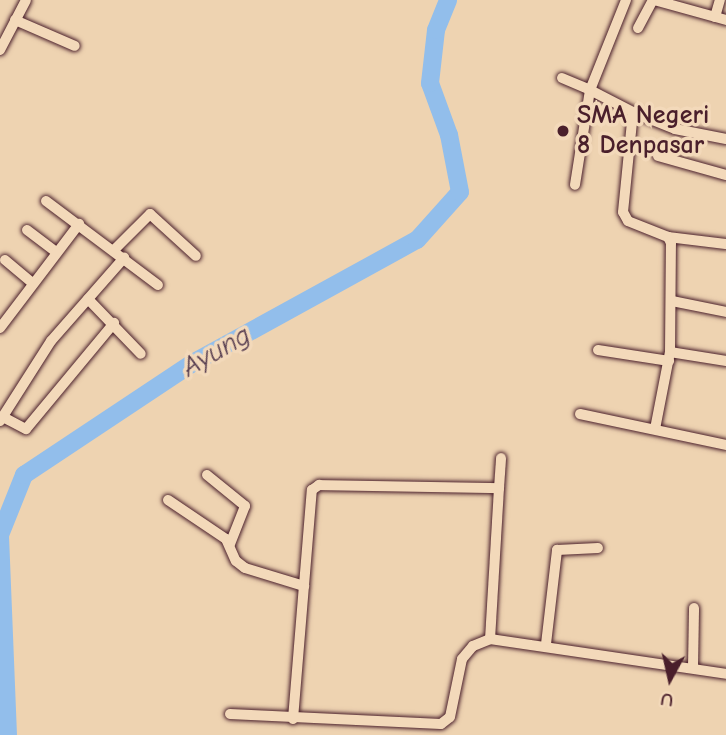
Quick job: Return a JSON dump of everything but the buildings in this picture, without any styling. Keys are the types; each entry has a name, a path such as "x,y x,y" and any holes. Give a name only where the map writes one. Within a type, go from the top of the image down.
{"street":[{"path":"0,50 26,0"},
{"path":"575,185 590,90 626,0"},
{"path":"638,28 653,0 721,18 720,0"},
{"path":"15,20 75,46"},
{"path":"562,78 675,129 726,139"},
{"path":"634,112 622,212 628,221 668,237 726,244"},
{"path":"658,156 726,175"},
{"path":"46,201 158,285"},
{"path":"114,250 150,214 196,256"},
{"path":"0,328 79,224"},
{"path":"26,230 56,252"},
{"path":"655,429 669,357 672,301 668,237"},
{"path":"114,323 26,429 1,419 51,341 124,258"},
{"path":"5,260 32,284"},
{"path":"88,299 141,354"},
{"path":"672,301 726,312"},
{"path":"598,350 726,360"},
{"path":"580,414 726,445"},
{"path":"491,639 501,458"},
{"path":"207,475 245,506 230,544"},
{"path":"293,719 312,490 319,485 499,488"},
{"path":"168,500 230,544 236,561 246,568 304,586"},
{"path":"546,644 557,552 598,548"},
{"path":"693,668 694,608"},
{"path":"230,714 441,724 450,717 462,659 473,646 491,639 546,644 726,674"}],"waterway":[{"name":"Ayung","path":"8,735 0,535 24,475 191,364 417,240 460,192 449,135 430,83 436,30 448,0"}],"place":[{"name":"SMA Negeri 8 Denpasar","path":"563,131"}]}
